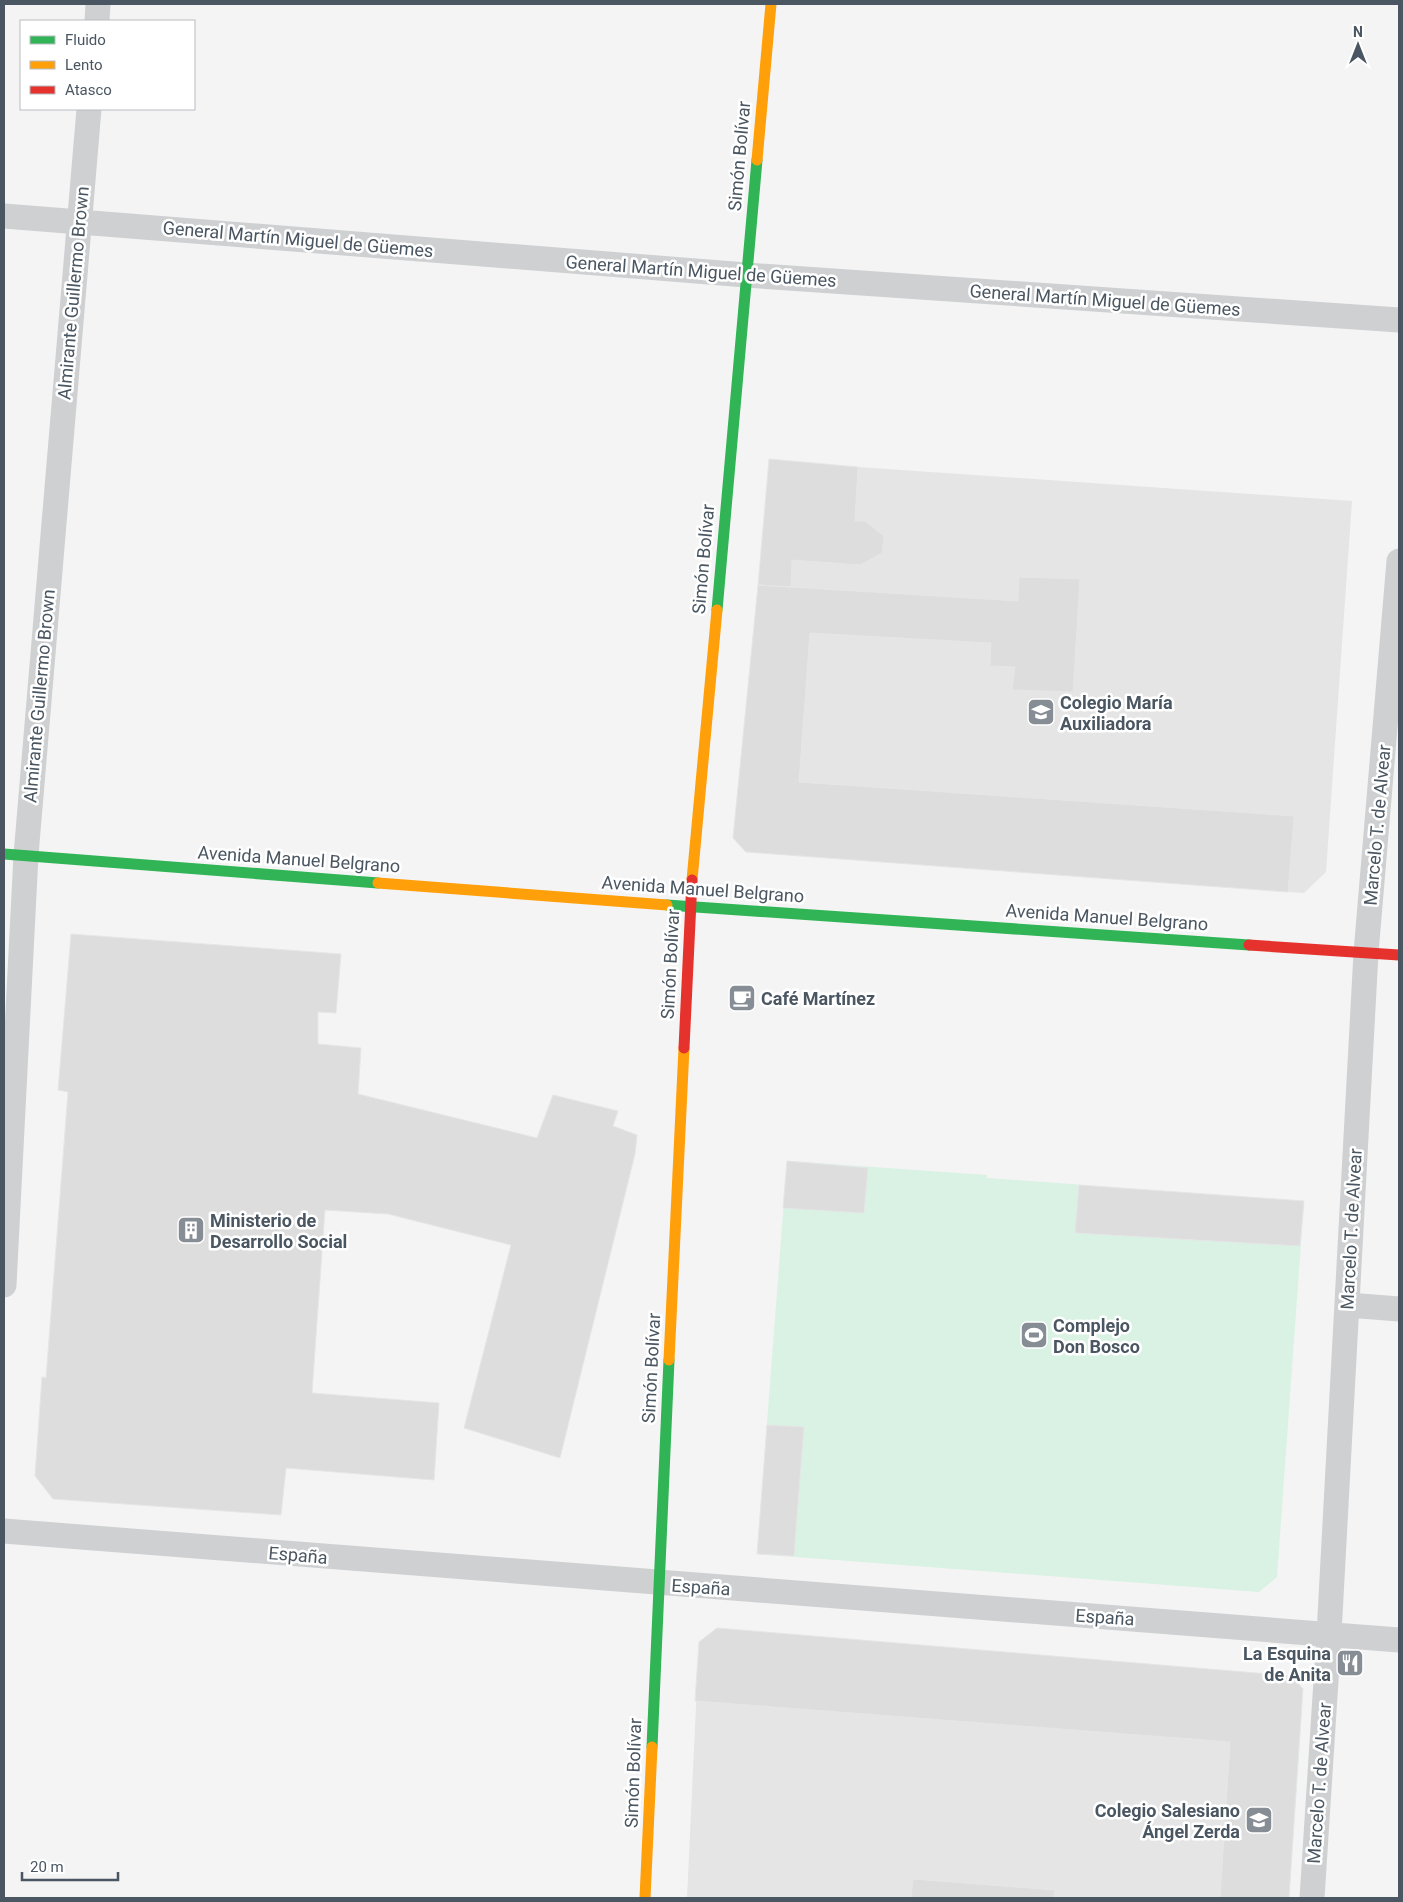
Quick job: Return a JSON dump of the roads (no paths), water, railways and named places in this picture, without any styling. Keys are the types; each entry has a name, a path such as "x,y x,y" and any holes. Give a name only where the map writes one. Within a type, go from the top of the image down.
{"street":[{"path":"96,20 98,4"},
{"name":"Simón Bolívar","path":"645,1898 690,907 771,4"},
{"name":"Almirante Guillermo Brown","path":"4,1285 15,855 89,110"},
{"name":"General Martín Miguel de Güemes","path":"4,216 746,275 1399,320"},
{"name":"Marcelo T. de Alvear","path":"1312,1898 1348,1305 1366,952 1399,561"},
{"name":"Avenida Manuel Belgrano","path":"15,855 690,907 1399,955"},
{"path":"1348,1305 1399,1309"},
{"name":"España","path":"4,1531 659,1584 1399,1640"}],"place":[{"name":"Colegio María Auxiliadora","path":"1041,712"},
{"name":"Café Martínez","path":"742,998"},
{"name":"Ministerio de Desarrollo Social","path":"191,1230"},
{"name":"Complejo Don Bosco","path":"1034,1335"},
{"name":"La Esquina de Anita","path":"1350,1663"},
{"name":"Colegio Salesiano Ángel Zerda","path":"1259,1820"}]}
